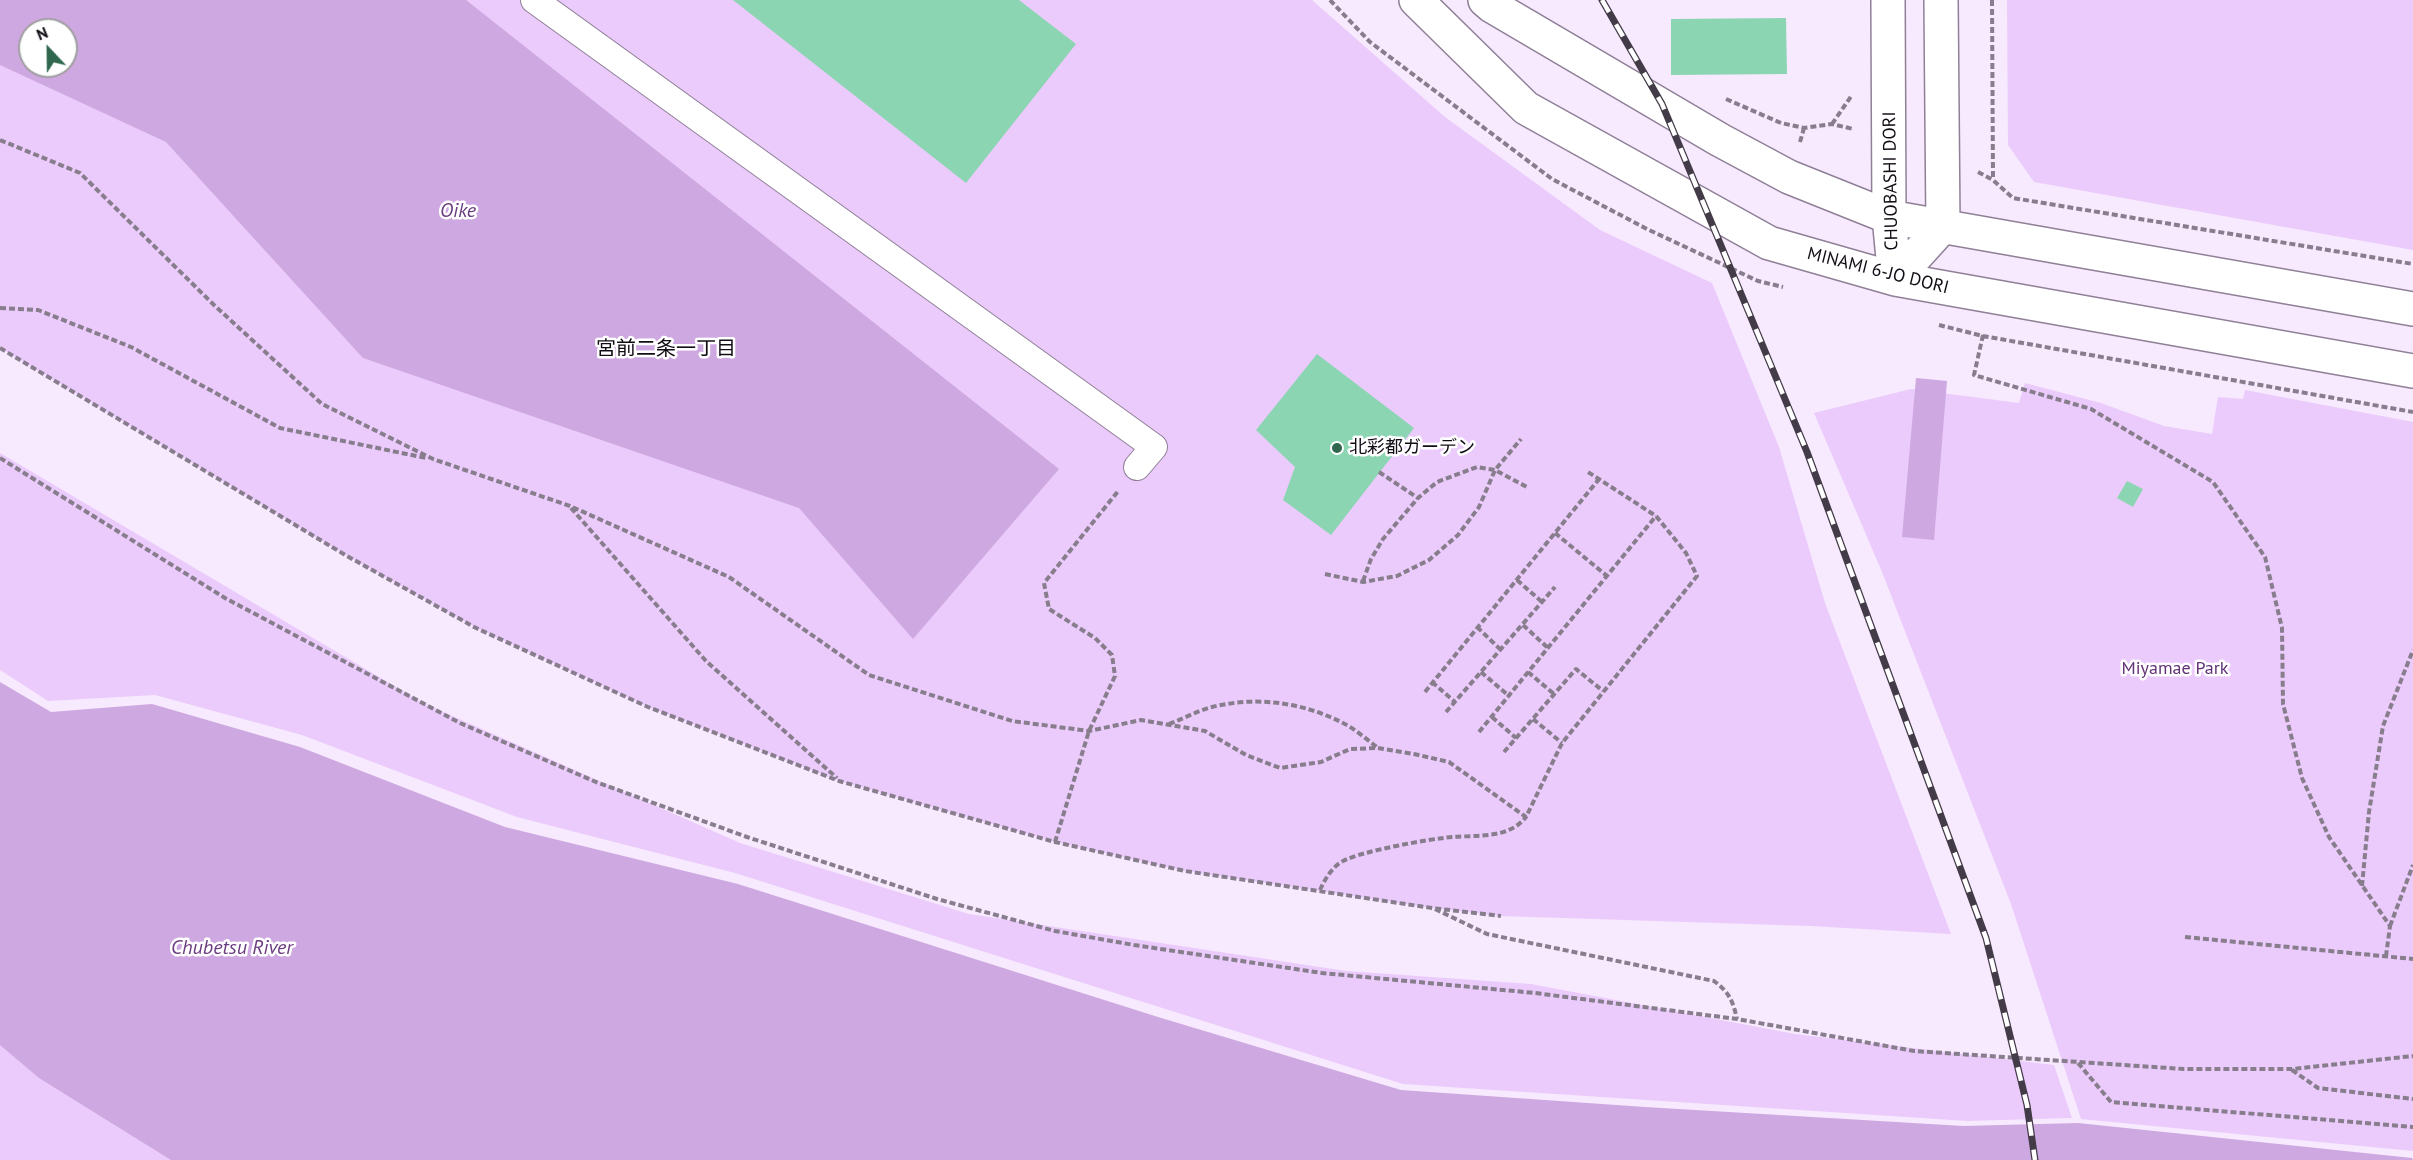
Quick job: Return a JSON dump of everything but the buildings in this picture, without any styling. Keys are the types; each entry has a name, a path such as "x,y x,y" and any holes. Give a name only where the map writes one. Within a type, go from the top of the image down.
{"street":[{"path":"534,0 1154,447 1137,467"},
{"name":"MINAMI 6-JO DORI","path":"1416,0 1526,108 1769,243 1895,279 2413,370"},
{"path":"1485,0 1730,145 1789,177 1889,217 2413,309"},
{"name":"CHUOBASHI DORI","path":"1888,0 1889,217 1895,279"},
{"path":"1941,0 1943,226"},
{"name":"CHUOBASHI DORI","path":"1895,279 1943,226"}],"path":[{"path":"1992,0 1993,180 2013,198 2413,264"},
{"path":"1719,96 1781,123 1804,128 1832,124 1852,98"},
{"path":"0,140 80,173 214,305 322,404 433,459 570,506 729,577 869,675 1012,721 1089,731 1141,720 1204,731 1246,755 1280,768 1321,762 1350,749 1378,748 1449,762 1526,817"},
{"path":"0,308 38,310 131,346 280,429 433,459"},
{"path":"1983,336 1974,375 2091,410 2213,482 2265,557 2282,628 2283,704 2302,778 2329,837 2390,926"},
{"path":"0,348 347,556 476,628 648,707 839,781 1055,842 1185,871 1432,908 1501,916"},
{"path":"1325,574 1363,582 1397,576 1429,560 1458,535 1479,507 1495,470 1521,439"},
{"path":"0,458 225,598 460,723 596,782 747,837 926,896 1055,931 1322,973 1535,993 1737,1019 1914,1051 2184,1069 2292,1069 2413,1056"},
{"path":"1055,842 1089,731 1114,676 1112,655 1095,638 1049,609 1044,583 1137,467"},
{"path":"1363,582 1371,559 1383,539 1418,498 1437,482 1477,467 1495,470 1527,487"},
{"path":"1379,472 1418,498"},
{"path":"1320,890 1326,877 1341,862 1356,856 1447,838 1505,833 1518,827 1526,817 1562,743 1697,576 1686,553 1656,516 1588,472"},
{"path":"1425,692 1599,479"},
{"path":"570,506 706,661 839,781"},
{"path":"1479,732 1656,516"},
{"path":"1555,533 1607,576"},
{"path":"1516,580 1542,602"},
{"path":"1446,712 1556,587"},
{"path":"1523,624 1548,648"},
{"path":"1477,627 1501,650"},
{"path":"2362,887 2369,812 2383,726 2413,650"},
{"path":"1504,752 1576,669 1603,692"},
{"path":"1481,672 1509,696"},
{"path":"1528,672 1554,694"},
{"path":"1432,682 1455,702"},
{"path":"1168,725 1210,708 1242,701 1284,702 1344,723 1378,748"},
{"path":"1491,716 1516,738"},
{"path":"1533,719 1562,743"},
{"path":"2386,956 2390,926 2413,865"},
{"path":"1432,908 1487,934 1714,981 1726,989 1732,1000 1737,1019"},
{"path":"2185,937 2413,959"},
{"path":"2078,1063 2111,1102 2413,1126"},
{"path":"2292,1069 2318,1088 2413,1099"}],"green space":[{"path":"0,0 1312,0 1445,117 1600,230 1712,283 1779,447 1825,603 1951,934 1810,926 1501,916 1432,908 1185,871 1055,842 839,781 648,707 476,628 347,556 0,348"},
{"path":"2007,0 2413,0 2413,250 2034,182 2008,145"},
{"name":"Miyamae Park","path":"2025,383 2101,403 2164,426 2212,434 2218,397 2243,399 2245,390 2413,422 2413,1151 2081,1119 2011,904 1882,572 1814,413 1911,389 2019,403"},
{"path":"0,453 423,703 740,843 969,914 1346,971 1531,984 1795,1034 2054,1065 2072,1118 1967,1121 1403,1084 735,873 517,817 302,735 155,695 48,701 0,670"},
{"path":"0,1023 241,1160 0,1160"}],"water":[{"name":"Oike","path":"0,0 466,0 1059,469 913,639 799,508 363,358 166,142 28,78 78,78 78,18 18,18 18,73 0,65"},
{"path":"1916,378 1947,381 1934,540 1902,537"},
{"name":"Chubetsu River","path":"0,682 51,712 152,704 300,747 505,827 738,884 1158,1017 1401,1090 1963,1126 2078,1123 2412,1158 2413,1160 171,1160 39,1078 0,1045"}],"railway":[{"path":"1602,0 1662,104 1807,452 1986,938 2027,1105 2035,1160"}],"place":[{"name":"北彩都ガーデン","path":"1337,448"}],"district":[{"name":"宮前二条一丁目","path":"666,349"}]}
